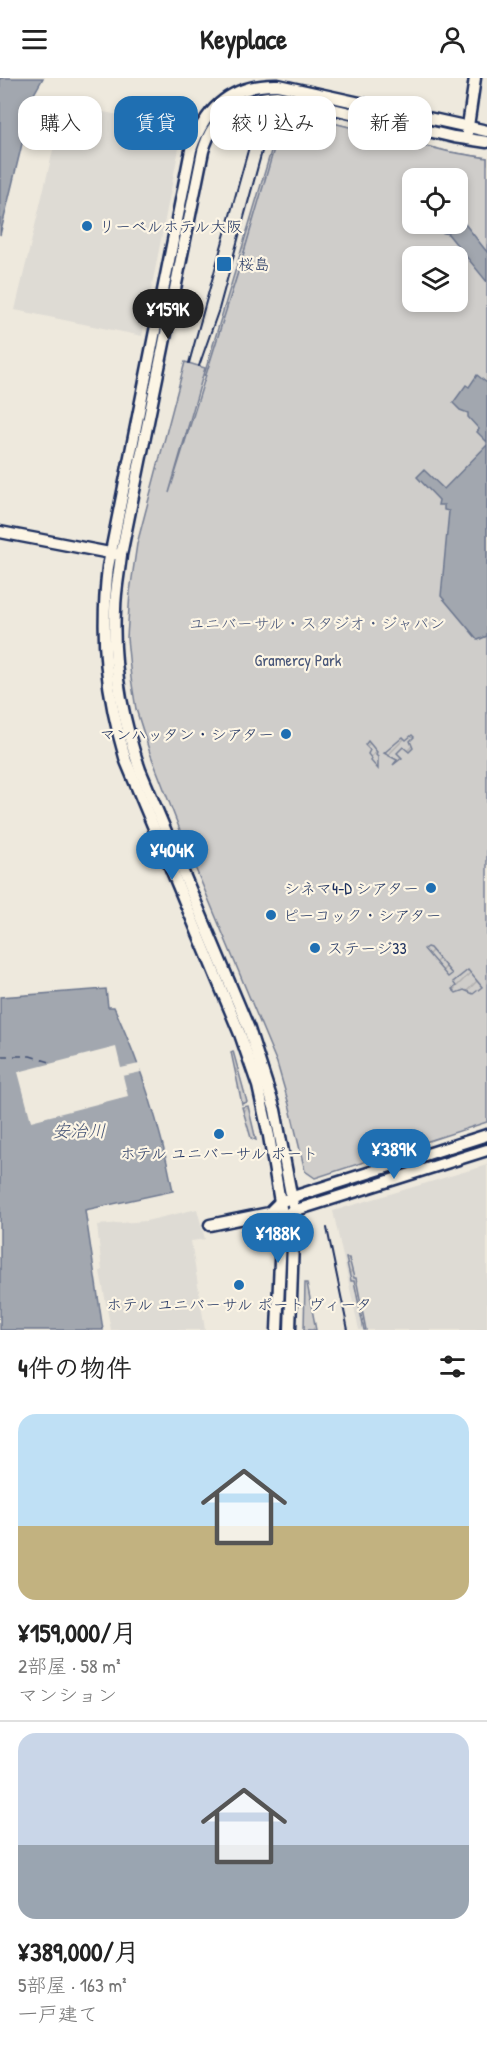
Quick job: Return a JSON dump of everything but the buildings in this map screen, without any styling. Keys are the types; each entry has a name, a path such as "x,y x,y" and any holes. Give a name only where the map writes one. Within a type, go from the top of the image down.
{"street":[{"path":"467,134 475,78"},
{"path":"277,1330 282,1214 258,1086 240,1034 130,772 116,728 105,669 105,593 116,554 203,151 209,134 222,117 243,102 277,96 467,134 487,142"},
{"path":"467,134 487,131"},
{"path":"0,532 116,554"},
{"path":"116,554 115,640 120,693 126,725 140,770 260,1059 275,1110 294,1210 290,1330"},
{"path":"269,1213 280,1202 293,1197 487,1136"},
{"path":"210,1225 269,1213 282,1214 487,1150"}],"shaded area":[{"name":"リーベルホテル大阪","path":"102,112 114,114 114,150 179,150 142,336 15,310 53,150 102,150"},
{"path":"487,1165 487,1330 359,1330 333,1211"},
{"path":"197,1209 205,1239 191,1241 205,1330 111,1330 100,1271 102,1271 97,1225 146,1221"}],"green space":[{"path":"336,124 348,127 348,143 336,141"},
{"name":"ユニバーサル・スタジオ・ジャパン","path":"336,124 348,127 348,150 432,150 432,148 487,158 487,1122 315,1178 305,1171 277,1063 150,753 136,709 131,678 127,638 130,592 137,544 185,362 205,368 169,493 274,150 336,150"},
{"path":"432,148 487,158 487,164 394,150 432,150"},
{"path":"271,150 275,150 207,376 204,375"},
{"path":"412,735 414,737 410,741 413,748 409,752 403,747 397,753 402,758 393,765 397,760 384,753 403,737 406,740"},
{"path":"368,741 377,752 378,769 368,754 370,750 365,745"},
{"path":"427,947 452,974 448,977 424,949"},
{"path":"468,970 482,987 473,994 464,990 456,993 452,989 456,986 453,982"},
{"path":"233,1051 247,1102 242,1104 231,1052"},
{"path":"248,1106 256,1140 251,1138 242,1107"},
{"path":"346,1258 349,1258 354,1278 356,1278 366,1330 364,1330 354,1281 351,1281"},
{"path":"305,1283 307,1283 316,1330 304,1330"}],"water":[{"path":"0,78 43,78 34,96 18,96 18,150 20,150 0,235"},
{"path":"468,228 487,252 487,282 468,259 468,246 458,246 448,234 468,234"},
{"path":"477,375 487,383 487,442 477,432 479,429 468,417 468,413 460,410 453,403 466,385 469,387"},
{"path":"487,445 487,636 478,640 441,596 449,511 444,510 444,505 438,505 439,500 417,477 424,470 444,489"},
{"name":"安治川","path":"106,989 108,1007 114,1007 149,1097 173,1191 85,1210 103,1330 0,1330 0,997"}],"pier":[{"path":"116,1047 121,1068 139,1064 141,1072 123,1076 128,1096 31,1121 18,1072"}],"ferry route":[{"path":"0,1056 30,1056 53,1063"}],"railway":[{"path":"189,363 248,150"},
{"path":"199,366 219,309 262,150"},
{"path":"327,1228 348,1330"}],"place":[{"name":"リーベルホテル大阪","path":"87,226"},
{"name":"桜島","path":"224,264"},
{"name":"マンハッタン・シアター","path":"286,734"},
{"name":"シネマ4-D シアター","path":"431,888"},
{"name":"ピーコック・シアター","path":"271,915"},
{"name":"ステージ33","path":"315,948"},
{"name":"ホテル ユニバーサル ポート","path":"219,1134"},
{"name":"ホテル ユニバーサル ポート ヴィータ","path":"239,1285"}],"park label":[{"name":"Gramercy Park","path":"298,660"}]}
